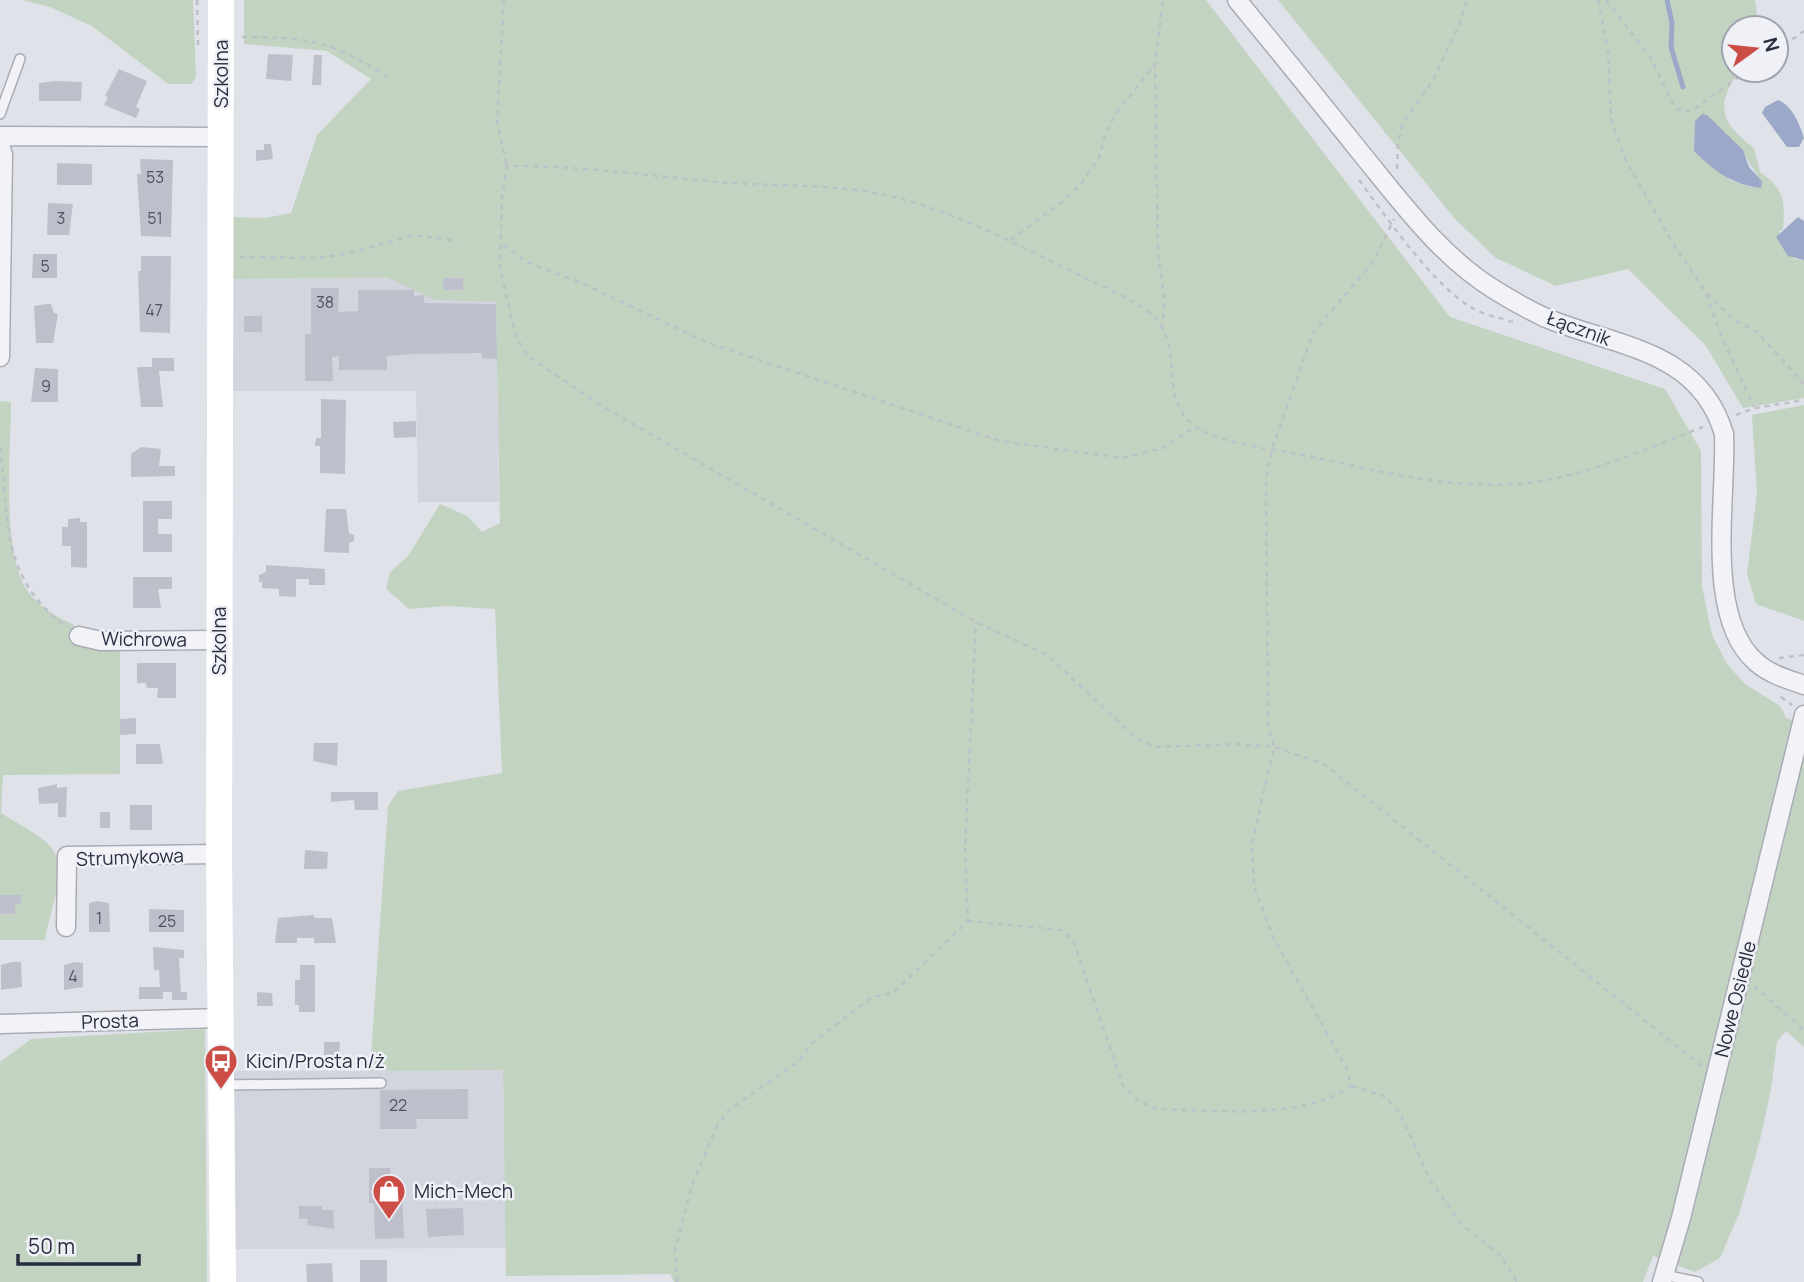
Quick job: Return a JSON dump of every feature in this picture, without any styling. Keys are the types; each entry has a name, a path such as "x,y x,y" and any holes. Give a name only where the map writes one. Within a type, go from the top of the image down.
{"street":[{"name":"Szkolna","path":"221,0 219,854 223,1282"},
{"name":"Łącznik","path":"1237,0 1402,204 1443,248 1492,289 1545,317 1664,359 1703,390 1717,411 1724,434 1722,586 1727,615 1738,641 1754,661 1780,677 1804,685"},
{"path":"0,136 220,137"},
{"path":"0,144 4,155 0,357"},
{"name":"Wichrowa","path":"79,636 101,641 219,640"},
{"name":"Nowe Osiedle","path":"1663,1279 1740,979 1799,713"},
{"name":"Strumykowa","path":"66,928 67,856 219,854"},
{"name":"Prosta","path":"0,1024 221,1018"}],"lane":[{"path":"0,114 20,59"},
{"path":"221,1085 381,1083"},
{"path":"1663,1279 1698,1282"}],"path":[{"path":"504,0 497,123 507,166 502,197 503,245 500,269 516,337 528,356 602,405 976,622 1047,655 1134,736 1154,747 1240,744 1274,747 1324,764 1708,1070 1717,1073"},
{"path":"1163,0 1155,64 1158,253 1164,298 1163,326 1172,351 1177,406 1195,427 1213,435 1272,449 1438,483 1524,483 1594,468 1696,430"},
{"path":"1396,172 1403,122 1432,82 1467,0"},
{"path":"1598,0 1608,50 1611,119 1625,159 1675,247 1705,290 1733,319 1757,332 1804,384"},
{"path":"1606,0 1651,58 1675,108 1685,111 1696,108 1729,84"},
{"path":"251,37 279,37 327,44 387,78"},
{"path":"1010,241 1048,214 1080,185 1099,158 1105,134 1116,113 1155,64"},
{"path":"507,166 608,170 717,182 862,191 923,206 1010,241 1139,305 1163,326"},
{"path":"1354,174 1392,224 1452,293 1476,311 1518,324"},
{"path":"1351,1086 1347,1069 1273,937 1254,886 1252,843 1274,747 1268,725 1266,492 1272,449 1313,333 1373,262 1402,204"},
{"path":"220,255 317,258 346,254 414,235 457,241"},
{"path":"503,245 527,262 583,284 706,342 1000,441 1122,458 1163,448 1195,427"},
{"path":"1705,290 1721,335 1755,408"},
{"path":"1740,414 1755,408 1804,400"},
{"path":"1698,416 1707,436"},
{"name":"Wichrowa","path":"0,446 8,555 25,593 46,614 79,636"},
{"path":"677,1282 674,1274 675,1250 692,1185 716,1126 729,1110 799,1061 811,1044 872,997 893,993 968,920 965,847 976,622"},
{"path":"1774,692 1790,702 1799,713"},
{"path":"968,920 1061,930 1073,940 1124,1088 1139,1101 1156,1109 1296,1108 1335,1097 1351,1086"},
{"path":"1740,979 1749,982 1804,1030"},
{"path":"1351,1086 1384,1096 1400,1113 1430,1180 1461,1224 1500,1255 1517,1282"}],"shaded area":[{"path":"496,278 499,502 418,502 416,391 233,391 233,279"},
{"path":"503,1070 506,1248 234,1249 234,1071"}],"green space":[{"path":"22,0 193,0 196,77 191,84 168,84 92,26 50,7"},
{"path":"244,0 1206,0 1450,317 1665,389 1701,451 1702,586 1712,635 1727,664 1745,684 1780,706 1786,718 1804,724 1804,1047 1786,1031 1777,1042 1771,1089 1760,1140 1739,1214 1720,1258 1695,1272 1653,1256 1643,1282 674,1282 670,1274 506,1276 503,1070 370,1071 388,806 398,791 502,773 495,609 446,606 409,609 386,589 390,572 408,556 440,504 467,516 482,532 500,523 496,302 436,300 388,278 233,279 231,217 265,218 291,213 317,135 371,79 327,51 244,44"},
{"path":"1278,0 1755,0 1757,14 1720,14 1720,84 1732,84 1724,104 1728,122 1754,148 1760,172 1774,184 1782,196 1783,229 1779,232 1794,259 1804,260 1804,398 1743,408 1706,346 1628,269 1556,286 1496,258 1455,219","holes":["1725,135 1741,150 1762,181 1751,187 1729,180"]},
{"path":"0,401 11,402 9,503 14,556 21,577 30,594 40,604 74,625 74,640 120,651 120,774 3,775 1,813 50,846 58,866 56,891 45,940 0,940"},
{"path":"1804,405 1804,621 1756,604 1747,574 1757,493 1752,415"},
{"path":"205,1029 207,1282 0,1282 0,1062 31,1039"}],"water":[{"path":"1778,100 1787,106 1798,122 1804,138 1799,147 1787,147 1762,113 1765,107"},
{"path":"1702,114 1707,115 1743,150 1749,167 1762,181 1761,188 1724,176 1694,151 1695,121"},
{"path":"1798,217 1804,221 1804,260 1788,256 1776,237"}],"building":[{"path":"268,54 293,55 291,81 266,79"},
{"path":"314,55 322,55 321,85 312,85"},
{"path":"119,69 147,81 136,107 140,109 136,118 104,105 108,97 105,96"},
{"path":"82,82 81,101 39,101 39,83"},
{"path":"264,144 271,144 273,159 256,161 256,150 264,150"},
{"path":"140,159 173,160 171,237 141,236 137,174 141,174"},
{"path":"57,163 92,164 92,185 57,185"},
{"path":"48,203 73,204 69,235 47,235"},
{"path":"33,254 57,254 57,278 32,278"},
{"path":"141,256 171,256 170,333 140,332 138,271 141,271"},
{"path":"443,278 463,278 463,290 443,290"},
{"path":"311,288 339,288 338,312 358,311 358,290 414,290 414,296 424,295 424,303 496,304 497,359 482,358 482,353 415,354 387,356 387,370 339,370 339,356 332,357 333,381 305,381 305,334 311,334"},
{"path":"51,304 54,313 58,314 53,343 36,343 34,306"},
{"path":"244,316 262,316 262,332 244,332"},
{"path":"152,358 174,358 174,371 159,371 163,407 141,407 137,367 152,367"},
{"path":"35,368 58,369 58,402 31,402"},
{"path":"321,399 346,400 345,474 320,473 320,446 315,446 316,438 321,438"},
{"path":"416,421 416,437 394,438 393,422"},
{"path":"141,447 161,449 159,466 175,466 175,476 131,477 131,454"},
{"path":"143,501 172,501 172,519 158,519 158,534 172,534 172,552 143,552"},
{"path":"326,509 346,509 349,533 354,535 354,541 349,543 349,553 324,552"},
{"path":"80,518 80,522 87,522 87,568 71,567 71,546 62,546 62,527 68,527 68,519"},
{"path":"266,565 325,569 325,585 309,585 309,579 296,579 296,597 279,596 279,589 262,588 262,582 259,582 259,575 266,572"},
{"path":"133,577 172,577 172,589 158,589 161,608 133,608"},
{"path":"137,663 176,663 176,698 157,698 158,688 147,688 146,683 137,683"},
{"path":"136,718 136,734 120,735 120,719"},
{"path":"314,743 338,743 337,766 313,761"},
{"path":"136,744 160,744 163,764 136,764"},
{"path":"57,784 57,788 67,787 66,817 58,817 58,803 39,804 38,788"},
{"path":"331,792 378,792 378,810 355,810 354,800 331,802"},
{"path":"130,805 152,805 152,830 130,830"},
{"path":"100,812 110,812 110,828 100,828"},
{"path":"305,850 328,852 327,869 304,869"},
{"path":"0,895 21,895 21,904 15,905 15,914 0,914"},
{"path":"89,903 109,903 110,932 89,932"},
{"path":"149,909 184,910 184,932 149,932"},
{"path":"314,915 314,918 332,918 336,943 314,943 314,938 297,938 297,943 275,943 278,918"},
{"path":"153,947 184,950 184,958 179,958 181,992 187,992 187,1000 172,1000 172,992 163,992 163,999 139,999 139,987 160,987 159,970 154,970"},
{"path":"21,962 22,987 1,990 1,965"},
{"path":"83,963 83,987 64,990 64,965"},
{"path":"300,965 315,965 315,1012 299,1012 299,1005 295,1005 295,980 300,980"},
{"path":"257,992 272,993 273,1006 257,1006"},
{"path":"324,1042 340,1042 339,1055 324,1055"},
{"path":"468,1089 468,1119 416,1119 417,1129 380,1129 380,1090"},
{"name":"Mich-Mech","path":"369,1168 390,1168 391,1192 402,1192 404,1238 375,1239 374,1203 369,1203"},
{"path":"299,1206 322,1206 322,1210 333,1210 334,1229 307,1225 308,1219 299,1219"},
{"path":"463,1208 464,1235 428,1237 426,1209"},
{"path":"360,1260 387,1260 387,1282 360,1282"},
{"path":"332,1263 333,1282 307,1282 306,1264"}],"waterway":[{"path":"1667,0 1672,23 1671,47 1683,87"}],"place":[{"name":"Kicin/Prosta n/ż","path":"221,1091"},
{"name":"Mich-Mech","path":"389,1221"}]}
